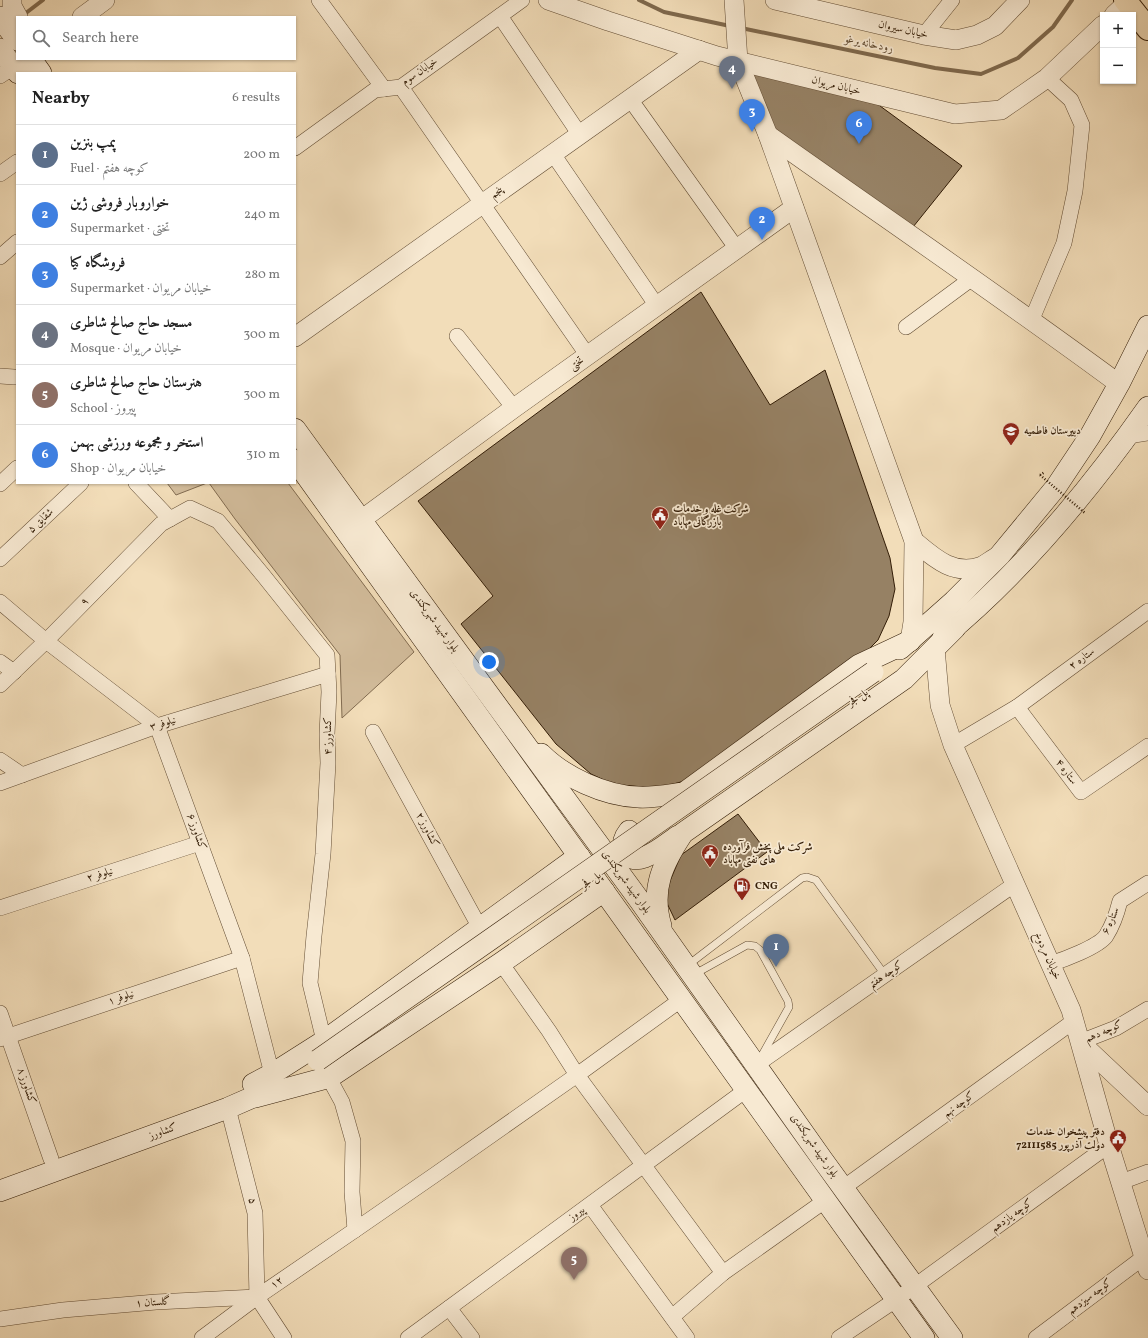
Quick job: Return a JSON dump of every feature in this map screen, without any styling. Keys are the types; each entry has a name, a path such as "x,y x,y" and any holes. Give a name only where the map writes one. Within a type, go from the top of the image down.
{"main road":[{"path":"1133,4 1148,29"},
{"path":"11,10 16,35"},
{"path":"0,49 16,69 35,72"},
{"path":"877,678 910,641 954,601 1000,555 1056,487 1090,436 1119,384 1148,326"},
{"path":"877,678 927,650 967,618 1017,569 1071,507 1128,436 1148,407"},
{"name":"بلوار شهید شهریکندی","path":"296,430 665,936 843,1188 952,1338"},
{"name":"بلوار شهید شهریکندی","path":"296,461 924,1338"},
{"path":"910,641 859,665 632,828 625,836 623,846 628,855 632,858 642,859 904,679 955,628"},
{"name":"پل فجر","path":"324,1062 638,849 877,678"},
{"path":"511,726 547,760 570,777 597,788 637,798 660,797 684,792"},
{"path":"665,936 658,916 656,897 660,876 669,853 683,832"},
{"path":"324,1062 480,928 579,856"},
{"path":"0,1179 51,1159 254,1090 272,1074 324,1062 501,963 604,890"},
{"name":"کشاورز","path":"0,1191 228,1108 254,1090 324,1062"}],"street":[{"path":"83,16 104,0"},
{"path":"319,0 384,89"},
{"name":"خیابان سوم","path":"296,147 375,90 401,86 522,0"},
{"name":"خیابان مریوان","path":"548,0 608,22 738,61 955,114 1001,110 1047,78 1100,28"},
{"path":"734,0 738,61 768,135 914,541 913,622 910,641"},
{"name":"خیابان سیروان","path":"777,0 924,35 956,40 976,35 995,26 1020,0"},
{"path":"924,35 952,0"},
{"path":"500,16 580,135"},
{"name":"پنجم","path":"296,336 699,50"},
{"path":"1032,320 1064,243 1075,191 1082,126 1071,100 1047,78"},
{"path":"401,86 588,356"},
{"path":"630,99 737,249"},
{"path":"768,135 971,279 1032,320 1119,384"},
{"path":"553,154 657,306"},
{"path":"0,174 16,163"},
{"name":"تختی","path":"360,520 794,208"},
{"path":"0,257 16,243"},
{"path":"906,327 971,279"},
{"path":"457,336 514,408"},
{"path":"1128,436 1148,433"},
{"path":"0,484 16,469"},
{"name":"شقایق ۵","path":"0,559 80,484"},
{"path":"137,484 170,520"},
{"name":"کشاورز ۴","path":"170,520 190,508 218,521 263,574 327,654 328,763 324,846 310,983 324,1062 342,1102 352,1141 352,1192 355,1230"},
{"name":"۹","path":"0,685 46,641 161,524 170,520"},
{"path":"914,541 936,559 949,566 965,569 981,566 1000,555"},
{"path":"0,602 46,641 157,726"},
{"name":"ستاره ۲","path":"953,745 1017,707 1148,611"},
{"name":"خیابان مردوخ","path":"935,648 940,705 953,745 1071,1010 1109,1145 1146,1263"},
{"path":"0,662 14,672"},
{"name":"نیلوفر ۳","path":"0,783 157,726 328,674"},
{"name":"ستاره ۴","path":"1017,707 1082,792 1148,746"},
{"name":"کشاورز ۶","path":"157,726 242,958 272,1074"},
{"name":"کشاورز ۲","path":"373,732 480,928"},
{"path":"0,760 22,775"},
{"name":"نیلوفر ۲","path":"0,908 200,843"},
{"name":"ستاره ۶","path":"1050,964 1087,949 1105,937 1117,914 1120,901 1148,883"},
{"name":"کوچه هفتم","path":"756,1065 1015,884"},
{"name":"نیلوفر ۱","path":"4,1037 242,958"},
{"path":"501,963 550,1031 577,1075 723,1273"},
{"name":"۱۲","path":"202,1338 257,1297 436,1174 682,999"},
{"name":"کوچه دهم","path":"1080,1042 1116,1028 1148,1009"},
{"name":"کشاورز ۸","path":"0,1013 4,1037 51,1159"},
{"name":"کوچه نهم","path":"843,1188 1074,1021"},
{"path":"1080,1042 1148,1106"},
{"name":"پیروز","path":"408,1338 746,1090"},
{"name":"۵","path":"228,1108 255,1213 257,1297"},
{"name":"کوچه یازدهم","path":"839,1338 915,1286 1109,1145"},
{"path":"1121,1182 1148,1172"},
{"path":"672,1317 723,1273 826,1200"},
{"path":"590,1205 687,1338"},
{"name":"کوچه سیزدهم","path":"1036,1338 1146,1263"},
{"path":"257,1297 284,1338"},
{"name":"گلستان ۱","path":"0,1319 63,1310 156,1302 257,1297"},
{"path":"449,1308 472,1338"}],"lane":[{"path":"690,971 802,878 807,877 816,880 885,975"},
{"path":"690,971 748,945 755,946 760,950 788,1001 789,1007 756,1065"}],"path":[{"path":"1040,475 1085,513"}],"shaded area":[{"path":"168,484 204,484 176,495"},
{"path":"210,484 289,484 414,652 342,718 340,655"}],"building":[{"path":"746,72 876,103 962,166 909,232 771,134"},
{"name":"شرکت غله و خدمات بازرگانی مهاباد","path":"701,292 770,405 825,370 890,558 895,589 889,616 878,640 860,658 688,780 659,788 614,785 591,774 556,744 461,624 493,596 418,501"},
{"name":"شرکت ملی پخش فرآورده های نفتی مهاباد","path":"738,814 767,852 675,920 665,899 670,881 681,855"}],"waterway":[{"name":"رودخانه یرغو","path":"22,16 43,0"},
{"name":"رودخانه یرغو","path":"639,0 664,12 730,26"},
{"name":"رودخانه یرغو","path":"741,28 935,68 981,74 1018,58 1053,27 1072,0"}],"place":[{"name":"مسجد حاج صالح شاطری","path":"732,89"},
{"name":"فروشگاه کیا","path":"752,132"},
{"name":"استخر و مجموعه ورزشی بهمن","path":"859,144"},
{"name":"خواروبار فروشی ژین","path":"762,240"},
{"name":"دبیرستان فاطمیه","path":"1011,446"},
{"name":"شرکت غله و خدمات بازرگانی مهاباد","path":"660,530"},
{"name":"شرکت ملی پخش فرآورده های نفتی مهاباد","path":"710,868"},
{"name":"CNG","path":"742,901"},
{"name":"پمپ بنزین","path":"776,967"},
{"name":"دفتر پیشخوان خدمات دولت آذرپور 72111585","path":"1118,1153"},
{"name":"هنرستان حاج صالح شاطری","path":"574,1280"}]}
